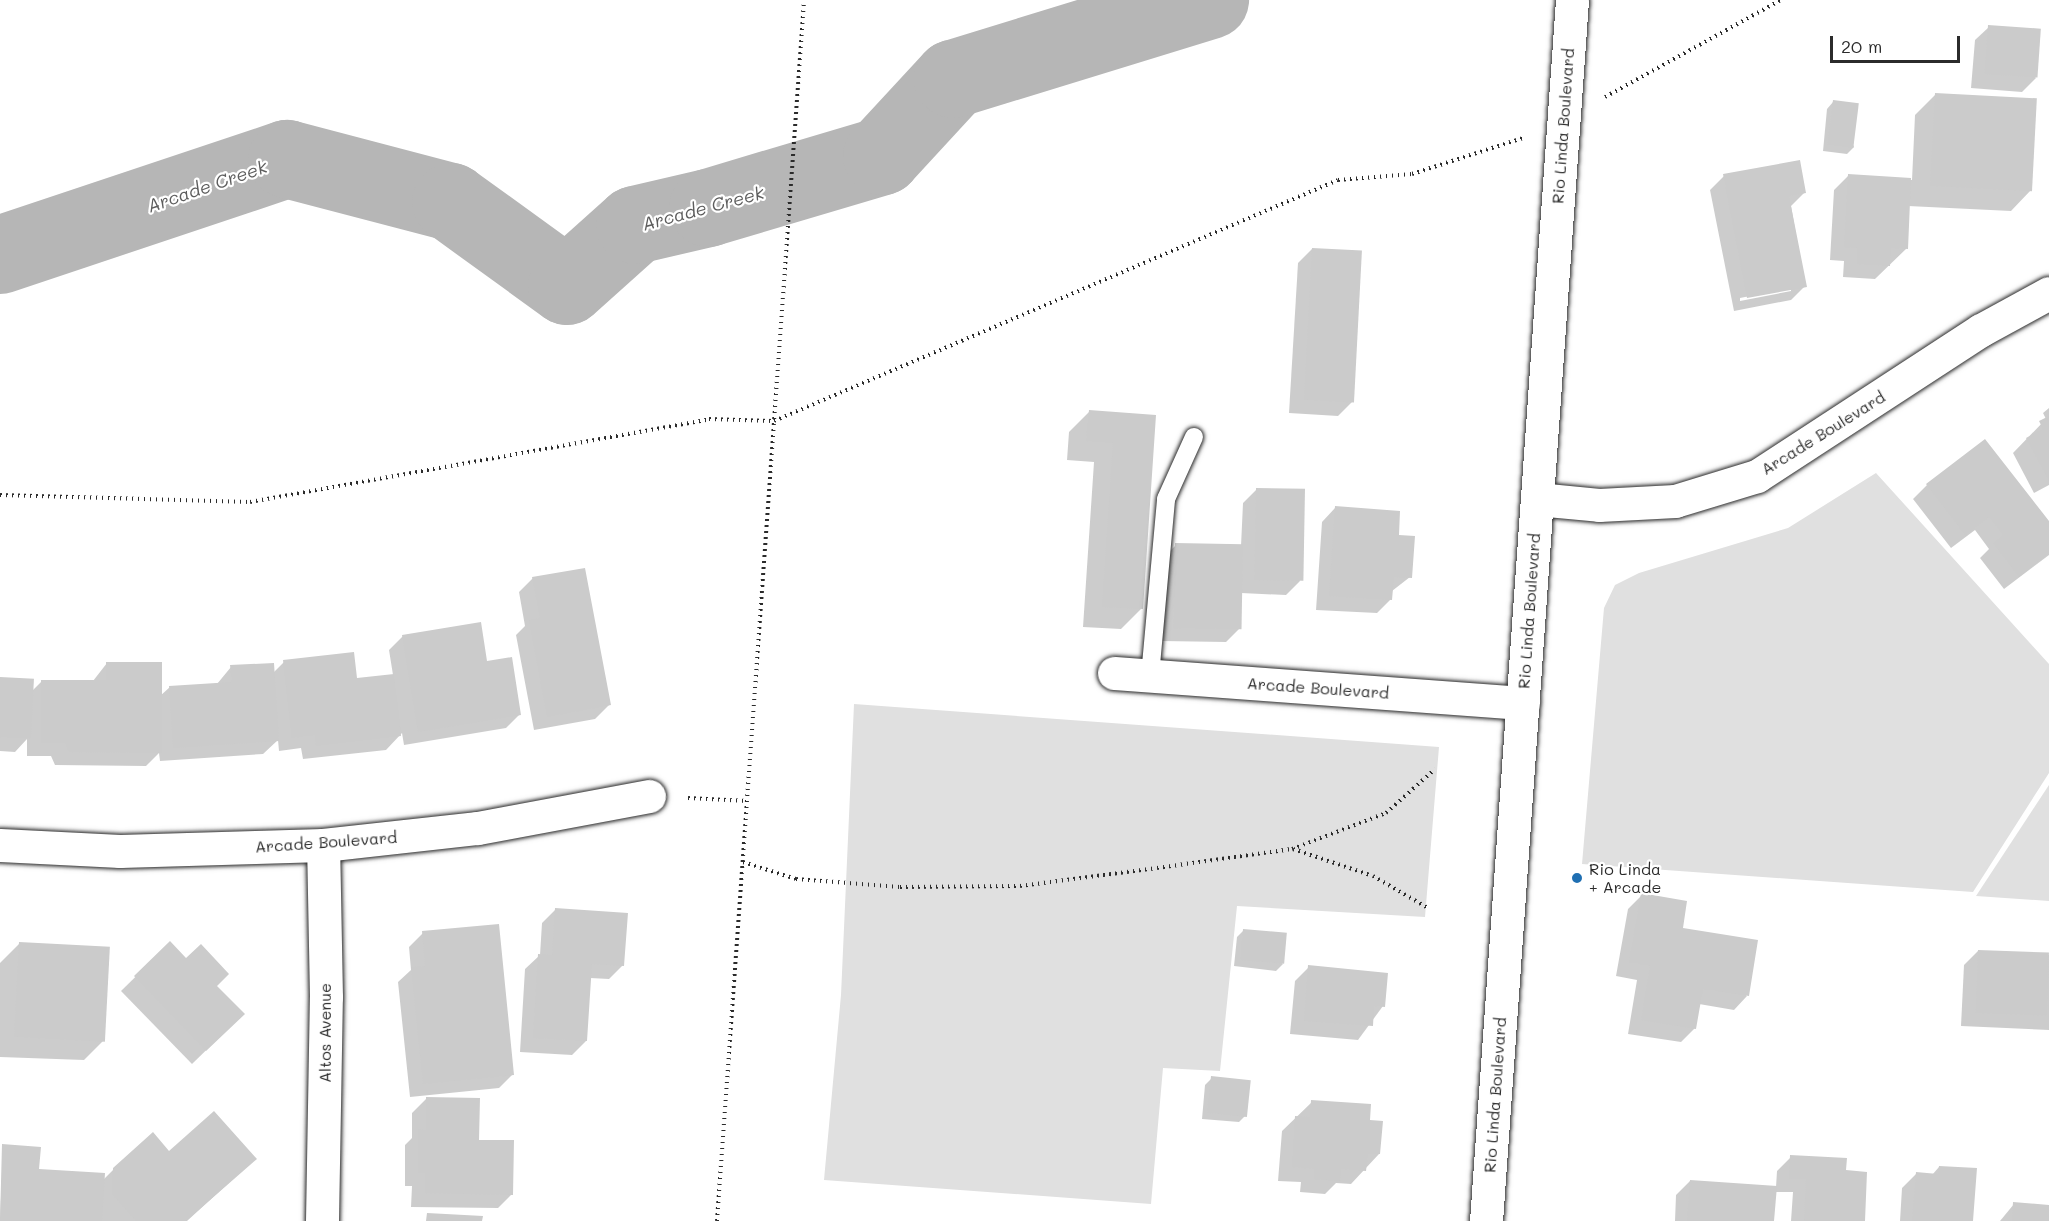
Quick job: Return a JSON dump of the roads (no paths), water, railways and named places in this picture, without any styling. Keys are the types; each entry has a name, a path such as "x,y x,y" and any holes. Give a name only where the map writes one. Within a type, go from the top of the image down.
{"street":[{"name":"Rio Linda Boulevard","path":"1486,1221 1572,0"},
{"name":"Arcade Boulevard","path":"1538,499 1599,505 1675,501 1757,476 1981,330 2049,292"},
{"name":"Arcade Boulevard","path":"1114,673 1523,703"},
{"name":"Arcade Boulevard","path":"0,845 120,851 323,845 478,828 650,796"},
{"name":"Altos Avenue","path":"322,1221 326,997 323,845"}],"lane":[{"path":"1150,676 1166,500 1194,437"}],"waterway":[{"name":"Arcade Creek","path":"0,255 287,159 451,202 567,286 635,225 708,208 882,156 953,79 1210,0"}],"place":[{"name":"Rio Linda + Arcade","path":"1577,878"}]}
